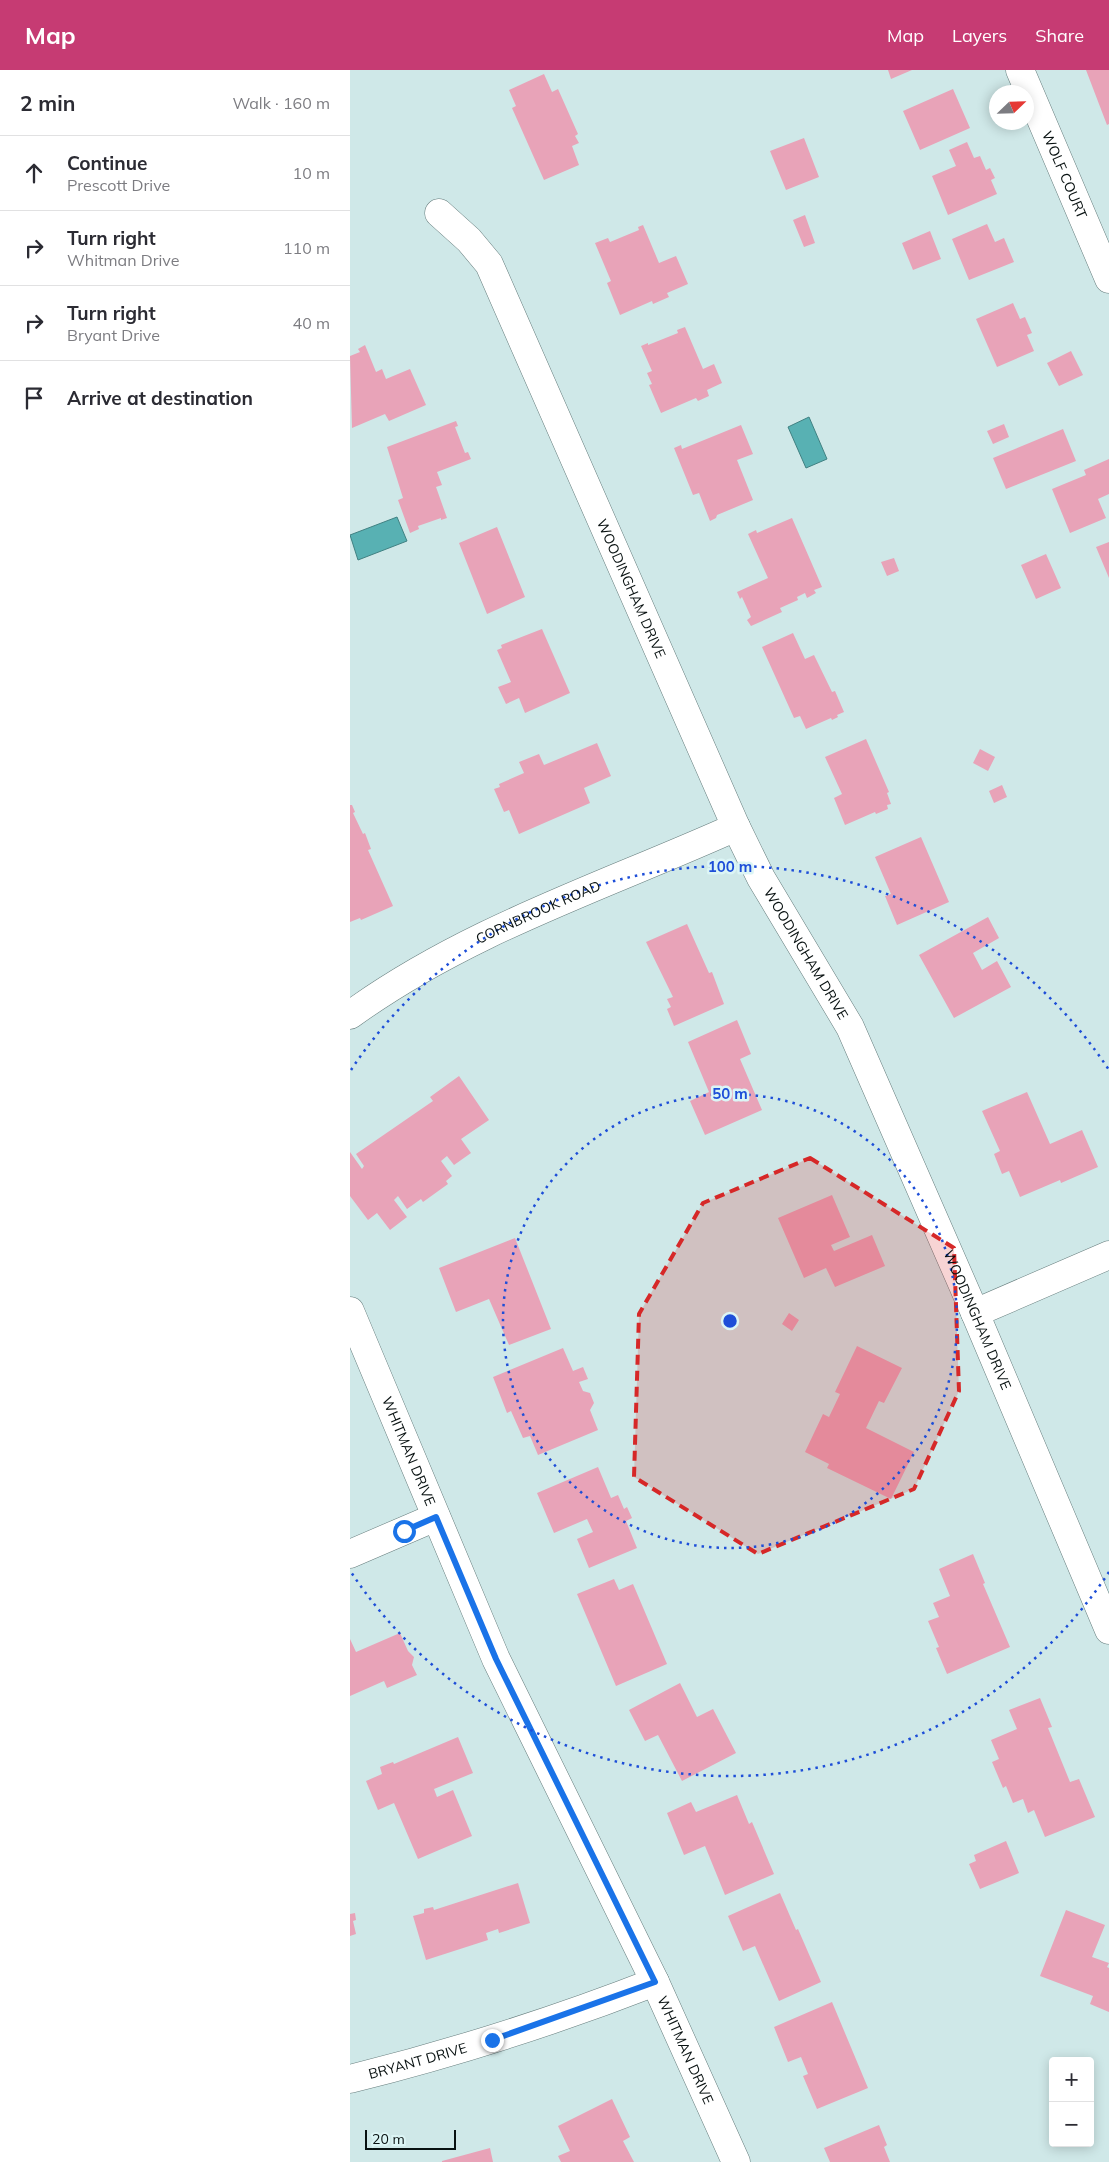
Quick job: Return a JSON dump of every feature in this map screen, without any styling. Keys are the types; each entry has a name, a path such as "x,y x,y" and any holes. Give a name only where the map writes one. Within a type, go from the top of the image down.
{"street":[{"name":"WOLF COURT","path":"1020,70 1109,279"},
{"name":"WOODINGHAM DRIVE","path":"439,213 469,240 489,264 736,827 761,878 850,1027 975,1313 1109,1630"},
{"name":"CORNBROOK ROAD","path":"350,1015 378,995 432,962 490,931 736,827"},
{"path":"975,1313 1109,1255"},
{"name":"WHITMAN DRIVE","path":"350,1311 496,1659 655,1982 736,2162"},
{"path":"350,1554 436,1517"},
{"name":"BRYANT DRIVE","path":"350,2079 492,2040 655,1982"}],"highlighted area":[{"path":"810,1158 954,1248 959,1391 914,1489 758,1554 634,1477 639,1314 703,1203"}],"water":[{"path":"809,417 827,459 806,468 788,427"},
{"path":"397,517 407,541 358,560 350,535"}],"building":[{"path":"888,70 912,70 891,79"},
{"path":"1086,70 1109,70 1109,124 1107,125"},
{"path":"544,74 552,92 558,89 578,134 575,136 579,143 572,146 579,165 544,180 512,108 516,106 509,90"},
{"path":"953,89 970,128 920,150 903,111"},
{"path":"804,138 819,177 786,190 770,151"},
{"path":"967,142 974,158 980,156 986,170 990,168 995,178 991,180 997,194 948,215 932,176 956,166 949,150"},
{"path":"805,215 815,243 804,247 793,220"},
{"path":"987,224 995,242 1004,238 1014,262 969,280 952,239"},
{"path":"643,225 659,263 676,256 688,284 667,293 669,297 653,304 652,301 620,315 607,283 611,281 595,243 608,238 610,242 639,230 638,227"},
{"path":"930,231 941,259 913,270 902,243"},
{"path":"1013,303 1020,319 1025,317 1032,333 1027,335 1034,351 997,367 976,319"},
{"path":"685,327 703,369 714,364 722,383 707,390 709,396 698,401 696,398 661,413 649,385 652,384 647,373 652,371 641,346 678,333 677,330"},
{"path":"365,345 376,372 382,369 386,379 410,369 426,405 389,421 385,414 352,428 350,356 360,352 358,349"},
{"path":"1071,351 1083,375 1059,386 1047,363"},
{"path":"456,421 458,426 455,427 465,453 468,452 471,459 437,472 442,485 436,487 447,518 441,520 441,518 418,526 419,529 410,533 398,500 403,498 387,447"},
{"path":"1004,424 1009,437 993,444 987,431"},
{"path":"741,425 753,454 737,460 753,500 717,515 716,518 710,521 699,493 693,495 674,448 681,445 682,449"},
{"path":"1063,429 1076,461 1006,489 993,458"},
{"path":"1109,459 1109,494 1098,499 1106,518 1070,533 1052,489 1086,475 1084,470"},
{"path":"792,518 822,587 814,590 816,593 807,598 805,593 797,597 798,600 780,608 782,612 751,626 747,620 751,617 742,597 740,599 737,592 768,578 748,534 756,530 757,533"},
{"path":"497,527 525,597 487,614 459,543"},
{"path":"1109,542 1109,578 1096,547"},
{"path":"1046,554 1061,588 1036,599 1021,565"},
{"path":"894,558 899,571 887,576 881,562"},
{"path":"542,629 570,693 525,713 519,698 506,704 498,687 511,682 497,650 502,648 501,645"},
{"path":"793,633 805,659 814,655 832,692 835,691 844,712 832,720 831,718 806,729 800,716 794,718 762,647"},
{"path":"866,739 889,792 887,793 891,804 887,805 888,809 876,814 875,812 845,825 834,798 842,794 825,757"},
{"path":"597,743 611,776 584,788 590,803 519,834 509,810 504,812 494,789 500,787 499,784 524,773 519,762 539,754 544,765"},
{"path":"980,749 995,757 988,771 973,763"},
{"path":"1002,785 1007,797 994,803 989,791"},
{"path":"350,805 352,805 355,812 353,813 363,834 365,833 371,849 368,850 393,906 361,920 360,918 350,922"},
{"path":"921,837 949,902 897,925 885,896 891,894 875,857"},
{"path":"988,917 999,938 973,953 982,970 997,961 1011,987 954,1018 919,955"},
{"path":"687,924 709,973 712,972 724,1004 674,1026 667,1009 671,1007 667,999 673,997 646,942"},
{"path":"737,1020 751,1054 740,1059 762,1110 705,1135 690,1101 709,1092 688,1042"},
{"path":"459,1076 489,1120 461,1139 471,1153 454,1165 447,1156 441,1161 452,1176 446,1181 448,1184 423,1202 421,1199 407,1209 398,1196 394,1200 407,1217 390,1230 377,1213 368,1220 350,1196 350,1152 362,1169 364,1166 356,1154 433,1101 430,1097"},
{"path":"1027,1092 1050,1144 1082,1130 1098,1167 1061,1183 1060,1180 1020,1197 1009,1171 1002,1174 994,1154 1000,1151 982,1111"},
{"path":"832,1195 850,1237 831,1245 834,1251 872,1235 885,1266 835,1287 826,1268 804,1278 778,1218"},
{"path":"515,1238 551,1329 509,1345 489,1299 456,1312 439,1268"},
{"path":"789,1313 799,1320 792,1331 782,1324"},
{"path":"857,1346 902,1368 884,1403 879,1401 866,1428 914,1452 891,1499 827,1468 829,1464 805,1452 823,1414 829,1417 840,1394 835,1392"},
{"path":"563,1348 573,1371 583,1367 588,1379 579,1382 583,1391 590,1393 594,1403 590,1410 598,1430 538,1455 530,1436 523,1438 511,1411 507,1413 493,1377"},
{"path":"598,1467 611,1498 618,1495 624,1509 627,1507 632,1518 626,1521 637,1548 589,1568 577,1539 593,1532 587,1519 554,1533 537,1493"},
{"path":"973,1554 985,1583 983,1584 1010,1647 947,1674 936,1648 939,1647 928,1621 939,1617 933,1603 950,1596 939,1569"},
{"path":"614,1579 619,1590 633,1584 667,1664 616,1686 577,1594"},
{"path":"400,1633 408,1651 414,1657 412,1665 417,1675 387,1688 384,1681 350,1696 350,1639 356,1652"},
{"path":"680,1683 697,1717 713,1709 736,1753 682,1781 658,1735 645,1741 629,1710"},
{"path":"1040,1698 1052,1727 1048,1728 1070,1782 1079,1779 1095,1817 1045,1837 1034,1810 1028,1813 1023,1799 1013,1803 1006,1786 1003,1788 992,1762 999,1759 991,1740 1017,1729 1009,1710"},
{"path":"458,1737 473,1773 434,1789 437,1797 453,1790 472,1836 418,1859 394,1803 378,1810 366,1781 382,1774 380,1767 393,1762 394,1764"},
{"path":"737,1795 749,1824 752,1822 774,1874 725,1895 705,1846 684,1855 667,1813 691,1802 696,1812"},
{"path":"1006,1841 1019,1873 980,1889 969,1864 976,1861 974,1855"},
{"path":"518,1883 530,1923 499,1933 498,1929 486,1933 488,1940 426,1960 413,1916 424,1913 424,1909 433,1907 434,1910"},
{"path":"780,1893 821,1982 779,2001 755,1946 743,1951 728,1916"},
{"path":"1066,1910 1105,1925 1092,1957 1109,1963 1107,1967 1109,1968 1109,2012 1090,2004 1093,1996 1040,1976"},
{"path":"355,1913 356,1920 353,1921 356,1934 350,1936 350,1914"},
{"path":"832,2002 868,2088 817,2109 803,2076 808,2074 801,2057 788,2062 774,2027"},
{"path":"612,2099 630,2137 623,2141 634,2162 561,2162 558,2156 570,2151 558,2126"},
{"path":"879,2125 887,2145 884,2147 890,2162 830,2162 824,2148"},
{"path":"490,2148 493,2162 442,2162 442,2161"}],"route":[{"path":"404,1531 436,1517 496,1659 655,1982 492,2040"}]}
